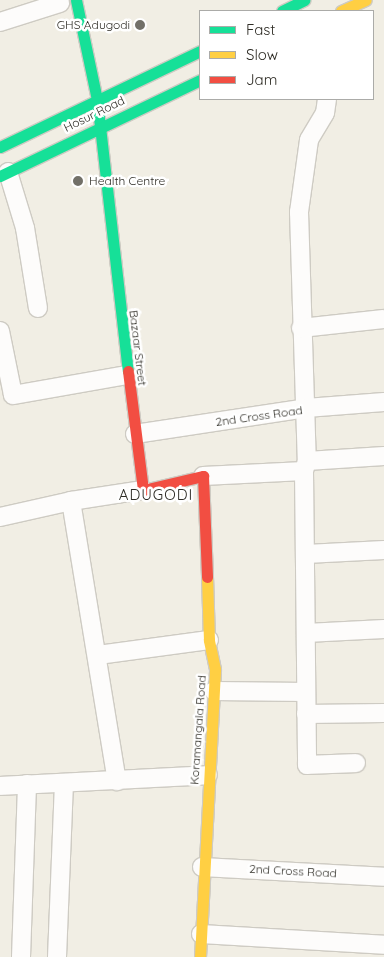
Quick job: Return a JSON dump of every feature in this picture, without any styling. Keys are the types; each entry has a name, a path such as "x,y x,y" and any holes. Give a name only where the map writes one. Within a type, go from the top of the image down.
{"street":[{"path":"284,10 306,0"},
{"path":"343,10 366,0"},
{"path":"0,22 64,4"},
{"name":"Bazaar Street","path":"64,4 97,100 98,127 110,198 107,210 143,490"},
{"name":"Hosur Road","path":"0,147 199,51"},
{"name":"Hosur Road","path":"4,174 98,127 199,80"},
{"name":"Bazaar Street","path":"79,93 99,201 107,210"},
{"path":"327,100 325,114 309,140 299,212 301,328 306,408 307,765 356,763"},
{"path":"4,174 28,243 38,308"},
{"path":"301,328 384,319"},
{"path":"0,331 13,395 127,375"},
{"name":"2nd Cross Road","path":"135,434 306,408 384,402"},
{"path":"0,517 71,501 143,490 203,476 384,456"},
{"name":"Koramangala Road","path":"200,957 202,868 216,669 209,640 203,476"},
{"path":"71,501 98,655 117,781"},
{"path":"306,554 384,550"},
{"path":"306,633 384,629"},
{"path":"98,655 209,640"},
{"path":"214,691 306,692"},
{"path":"306,714 384,713"},
{"path":"0,786 208,775"},
{"path":"57,957 64,782"},
{"path":"21,957 27,784"},
{"name":"2nd Cross Road","path":"202,868 384,877"},
{"path":"200,934 384,945"}],"traffic: fast":[{"path":"76,0 97,100 128,371"},
{"path":"284,10 305,0"},
{"path":"0,147 199,51"},
{"path":"0,176 199,80"}],"traffic: slow":[{"path":"343,10 366,0"},
{"path":"200,957 215,669 209,640 207,577"}],"traffic: jam":[{"path":"128,371 143,490 203,476 207,577"}],"place":[{"name":"GHS Adugodi","path":"140,25"},
{"name":"Health Centre","path":"78,181"}],"district":[{"name":"ADUGODI","path":"156,495"}]}
